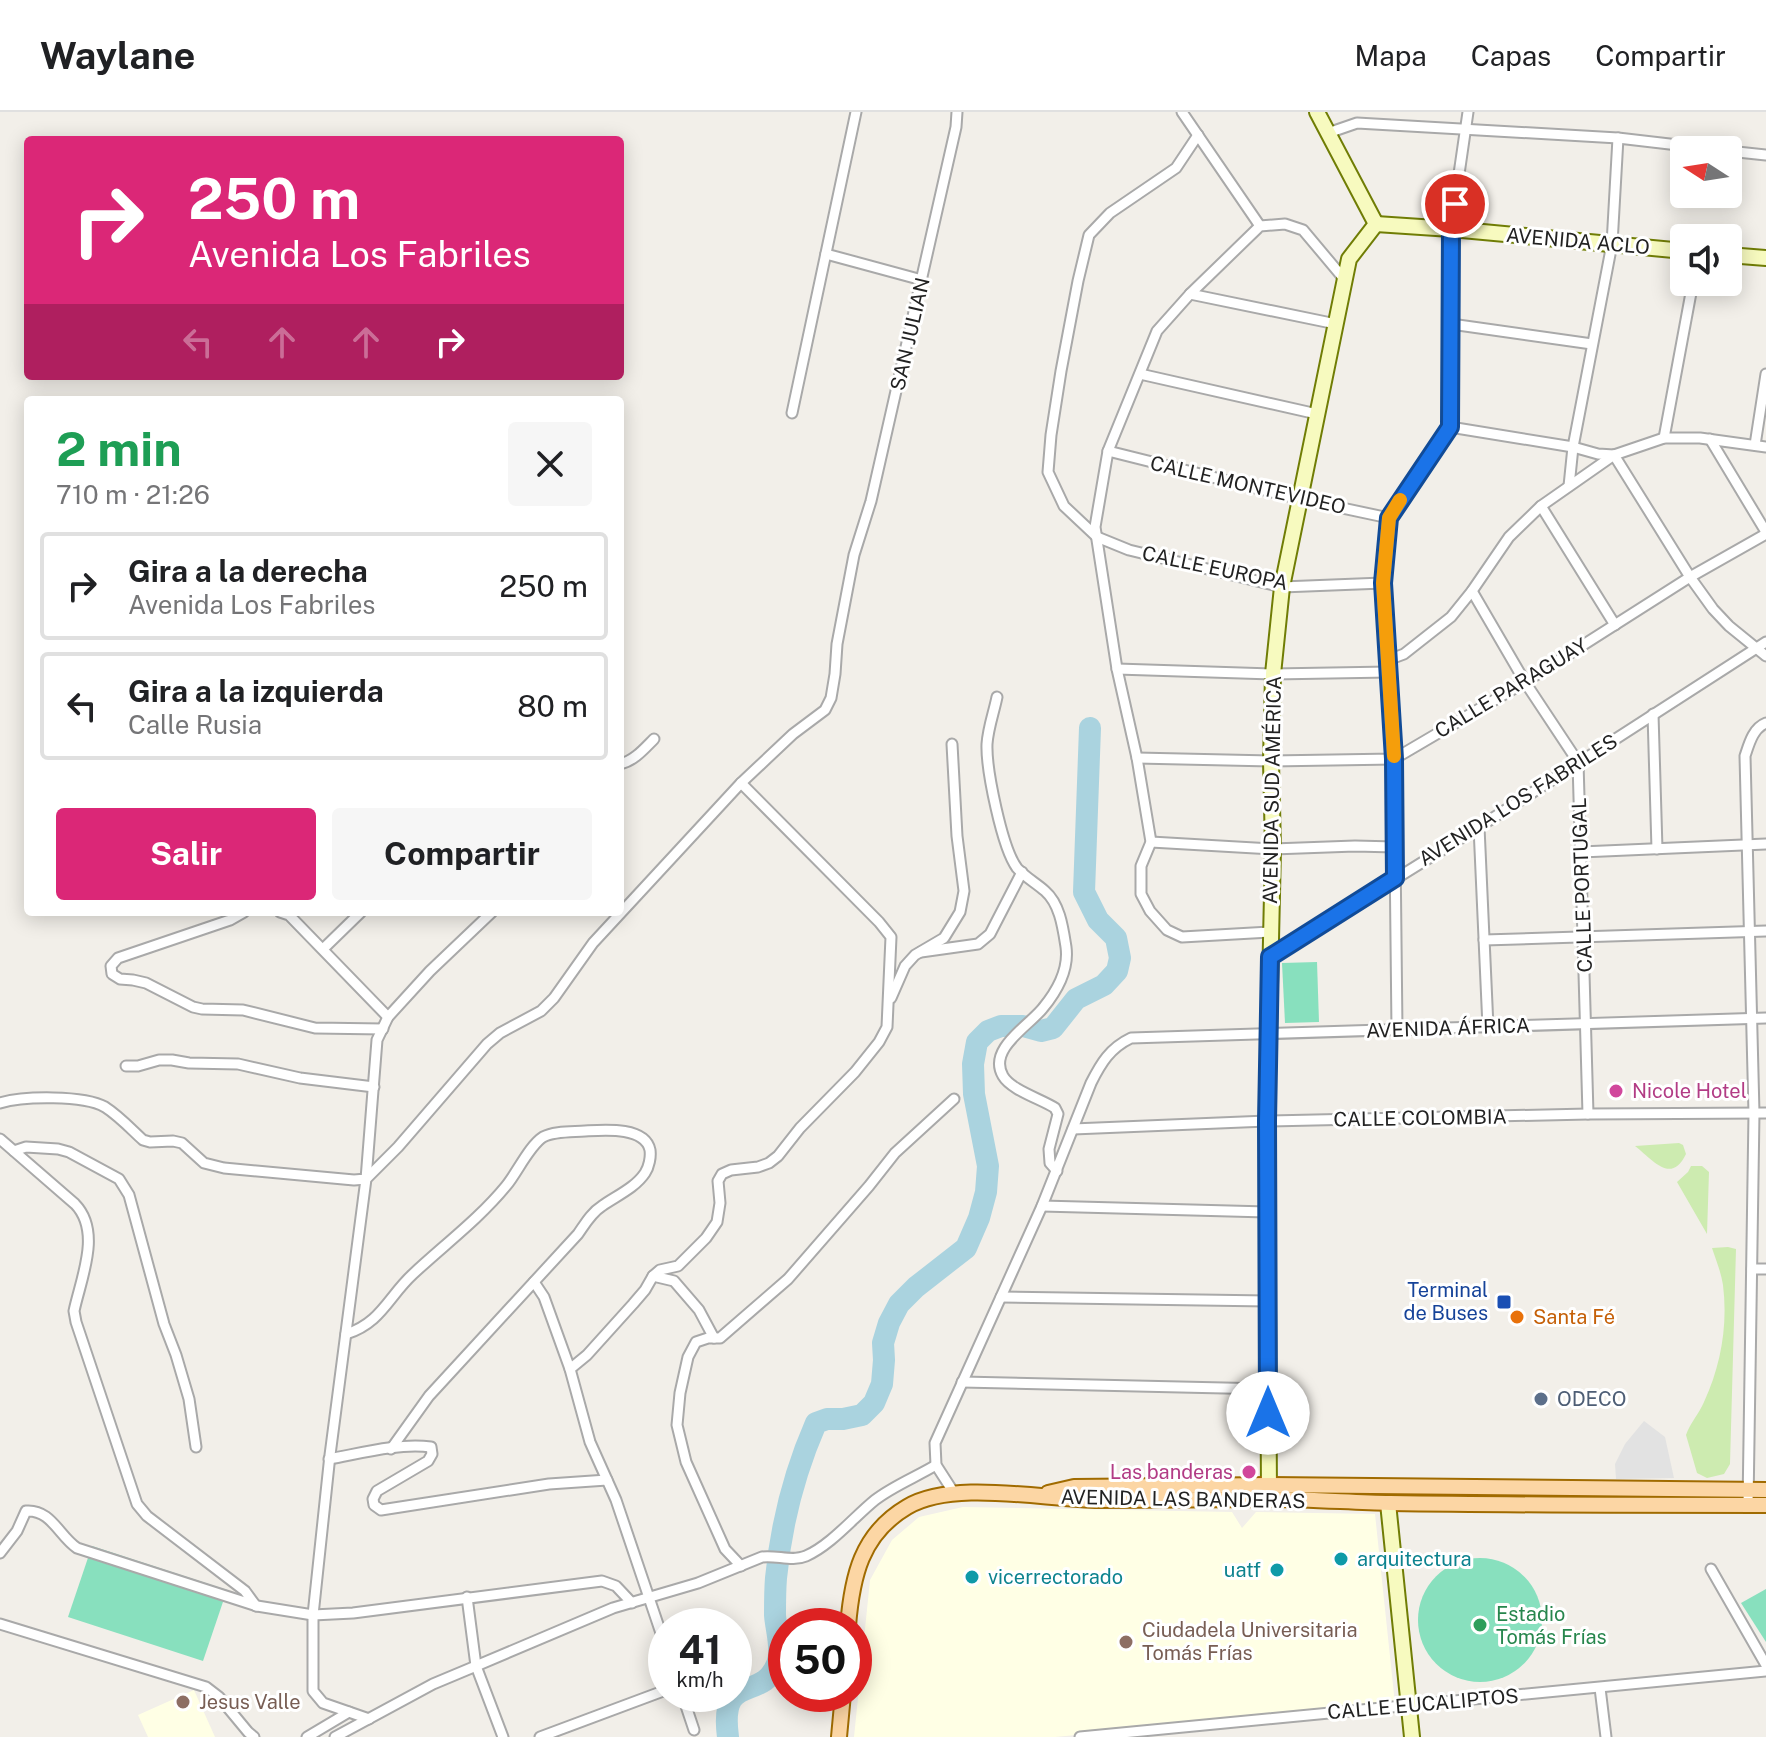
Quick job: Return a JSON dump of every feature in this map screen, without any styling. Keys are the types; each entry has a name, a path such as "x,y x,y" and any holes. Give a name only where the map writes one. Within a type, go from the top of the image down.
{"main road":[{"path":"1317,112 1376,224"},
{"name":"AVENIDA ACLO","path":"1376,224 1670,250"},
{"name":"AVENIDA SUD AMÉRICA","path":"1269,1492 1267,1121 1273,674 1282,587 1349,259 1376,224"},
{"path":"1742,256 1766,258"},
{"name":"AVENIDA LAS BANDERAS","path":"1269,1492 1388,1503 1748,1498 1766,1490"},
{"name":"AVENIDA LAS BANDERAS","path":"849,1608 857,1569 878,1531 907,1507 938,1495 954,1493 1040,1495 1075,1500 1269,1492 1748,1498 1766,1505"},
{"path":"1388,1503 1412,1737"},
{"path":"839,1737 841,1712"}],"street":[{"path":"792,413 856,112"},
{"name":"SAN JULIAN","path":"624,909 741,783 793,734 825,710 831,698 837,644 854,555 871,501 957,112"},
{"path":"1182,112 1260,226"},
{"path":"1397,1030 1394,759 1383,583 1389,518 1450,427 1451,229 1468,112"},
{"path":"1328,133 1357,123 1618,138 1670,144"},
{"path":"1097,537 1064,506 1048,472 1061,371 1085,250 1089,235 1110,213 1176,168 1198,135"},
{"path":"1569,486 1573,447 1612,244 1618,138"},
{"path":"1742,152 1766,155"},
{"path":"1270,932 1182,937 1167,930 1150,911 1141,894 1141,866 1151,842 1137,758 1117,669 1095,527 1108,451 1157,331 1190,294 1260,226 1285,224 1303,230 1345,280"},
{"path":"826,254 922,280"},
{"path":"1190,294 1336,324"},
{"path":"1664,438 1690,296"},
{"path":"1451,324 1592,344"},
{"path":"1140,374 1317,414"},
{"path":"1755,445 1766,374"},
{"path":"1450,427 1614,455"},
{"path":"1388,660 1404,654 1451,617 1509,537 1541,506 1614,455 1664,438 1710,439 1766,447"},
{"path":"1710,439 1766,533"},
{"name":"CALLE MONTEVIDEO","path":"1108,451 1389,518"},
{"path":"1614,455 1713,609 1729,626 1762,645 1766,656"},
{"path":"1541,506 1615,625"},
{"name":"CALLE PARAGUAY","path":"1137,758 1271,761 1394,759 1766,533"},
{"name":"CALLE EUROPA","path":"1097,537 1129,550 1282,587 1383,583"},
{"path":"1472,591 1525,682 1578,762"},
{"name":"AVENIDA LOS FABRILES","path":"1270,957 1762,645"},
{"path":"1117,669 1273,674 1389,672"},
{"path":"997,697 987,746 994,801 1011,858 1056,902 1067,961 1055,991 1042,1010 1010,1041 999,1063 1003,1076 1013,1085 1055,1108 1058,1114 1049,1149 1050,1163 1057,1171"},
{"path":"1653,714 1657,849"},
{"path":"1748,1498 1754,1113 1745,756 1750,741 1760,726 1766,723"},
{"path":"624,763 636,757 654,739"},
{"path":"888,1005 905,966 918,953 944,938 960,912 964,891 957,836 952,744"},
{"name":"CALLE PORTUGAL","path":"1578,762 1588,1114"},
{"path":"570,1369 587,1355 633,1304 653,1276 660,1270 678,1266 706,1238 717,1222 720,1203 718,1181 722,1174 758,1167 778,1156 800,1128 855,1072 887,1027 891,937 741,783"},
{"path":"1479,827 1488,1027"},
{"path":"1151,842 1273,849 1395,847"},
{"path":"1581,852 1766,844"},
{"path":"918,953 978,944 990,934 1022,872"},
{"path":"237,916 118,958 111,966 112,974 120,979 146,983 202,1009 243,1010 315,1028 383,1029"},
{"path":"290,916 388,1017"},
{"path":"323,949 357,916"},
{"path":"369,1719 323,1703 313,1691 313,1615 329,1459 366,1179 377,1040 388,1017 430,971 488,916"},
{"name":"SAN JULIAN","path":"366,1179 398,1147 487,1044 500,1033 541,1011 554,998 593,943 618,916"},
{"path":"1484,940 1766,931"},
{"name":"AVENIDA ÁFRICA","path":"1073,1129 1099,1066 1117,1044 1131,1038 1766,1018"},
{"path":"126,1066 159,1060 238,1064 300,1078 374,1087"},
{"path":"0,1103 9,1100 82,1099 103,1106 143,1140 182,1143 204,1163 224,1168 366,1179"},
{"path":"741,1566 725,1549 686,1462 677,1425 688,1357 696,1342 720,1338 788,1279 895,1153 954,1099"},
{"name":"CALLE COLOMBIA","path":"1073,1129 1267,1121 1766,1113"},
{"path":"346,1334 361,1329 375,1318 410,1277 505,1187 542,1138 552,1134 606,1129 627,1132 642,1138 649,1146 646,1172 633,1186 599,1208 429,1396 391,1449"},
{"path":"954,1493 936,1465 935,1443 1042,1206 1073,1129"},
{"path":"0,1139 75,1204 86,1220 90,1242 74,1311 137,1504 147,1516 245,1591 257,1606"},
{"path":"14,1151 26,1147 69,1152 123,1184 129,1195 164,1324 189,1399 196,1447"},
{"path":"1042,1206 1267,1212"},
{"path":"1752,1269 1766,1269"},
{"path":"653,1276 674,1281 699,1310 714,1338"},
{"path":"534,1282 544,1297 570,1369 590,1442 616,1500 652,1608"},
{"path":"1001,1297 1268,1301"},
{"path":"962,1382 1268,1389"},
{"path":"329,1459 391,1449 431,1447 432,1454 428,1461 377,1491 374,1505 381,1510 549,1484 607,1480"},
{"path":"335,1737 433,1684 613,1608 698,1583 762,1557 805,1557 821,1547 878,1497 936,1465"},
{"path":"0,1553 17,1531 26,1511 34,1510 42,1513 77,1548 257,1606 313,1615 353,1613 602,1581 616,1586 632,1603"},
{"path":"1711,1569 1766,1668"},
{"path":"467,1597 476,1666 503,1737"},
{"path":"0,1624 206,1687 219,1697 254,1737"},
{"name":"CALLE EUCALIPTOS","path":"1080,1737 1600,1688 1766,1668"},
{"path":"1600,1688 1606,1737"},
{"path":"540,1737 648,1697"},
{"path":"307,1737 349,1712"},
{"path":"688,1712 694,1730"},
{"path":"1215,1725 1216,1737"}],"shaded area":[{"path":"1644,1421 1665,1437 1674,1478 1616,1479 1615,1464 1625,1444"},
{"name":"Ciudadela Universitaria Tomás Frías","path":"963,1507 1232,1512 1242,1528 1256,1512 1375,1514 1395,1704 1055,1737 854,1737 857,1712 872,1712 872,1608 867,1608 870,1580 892,1540 919,1517"},
{"name":"Jesus Valle","path":"194,1690 215,1737 148,1737 138,1715"}],"green space":[{"path":"1317,962 1319,1022 1285,1023 1282,963"},
{"path":"1679,1143 1686,1154 1674,1168 1668,1169 1655,1163 1635,1146"},
{"path":"1691,1166 1702,1166 1709,1172 1707,1234 1677,1182"},
{"path":"1712,1248 1736,1249 1730,1464 1724,1474 1707,1478 1697,1473 1686,1435 1704,1402 1719,1359 1724,1330 1724,1300 1721,1275"},
{"path":"92,1546 227,1590 203,1661 68,1617"},
{"name":"Estadio Tomás Frías","path":"1480,1558 1504,1563 1524,1576 1537,1596 1542,1620 1537,1644 1524,1664 1504,1677 1480,1682 1456,1677 1436,1664 1423,1644 1418,1620 1423,1596 1436,1576 1456,1563"},
{"path":"1766,1589 1766,1642 1741,1603"}],"waterway":[{"path":"728,1737 730,1703 736,1695 770,1676 779,1658 775,1596 781,1539 795,1479 816,1423 862,1415 874,1403 882,1384 883,1343 899,1304 966,1248 979,1218 986,1192 988,1166 974,1094 973,1064 977,1042 988,1031 1001,1026 1023,1026 1041,1031 1053,1028 1076,999 1104,985 1117,971 1120,958 1116,938 1098,920 1084,892 1090,728"}],"slow traffic":[{"path":"1394,756 1383,583 1389,518 1400,500"}],"place":[{"name":"Nicole Hotel","path":"1616,1091"},
{"name":"Terminal de Buses","path":"1504,1302"},
{"name":"Santa Fé","path":"1517,1317"},
{"name":"ODECO","path":"1541,1399"},
{"name":"Las banderas","path":"1249,1472"},
{"name":"arquitectura","path":"1341,1559"},
{"name":"uatf","path":"1277,1570"},
{"name":"vicerrectorado","path":"972,1577"},
{"name":"Estadio Tomás Frías","path":"1480,1625"},
{"name":"Ciudadela Universitaria Tomás Frías","path":"1126,1642"},
{"name":"Jesus Valle","path":"183,1702"}],"route":[{"path":"1268,1413 1270,957 1395,878 1394,759 1383,583 1389,518 1450,427 1451,229 1455,204"}]}
